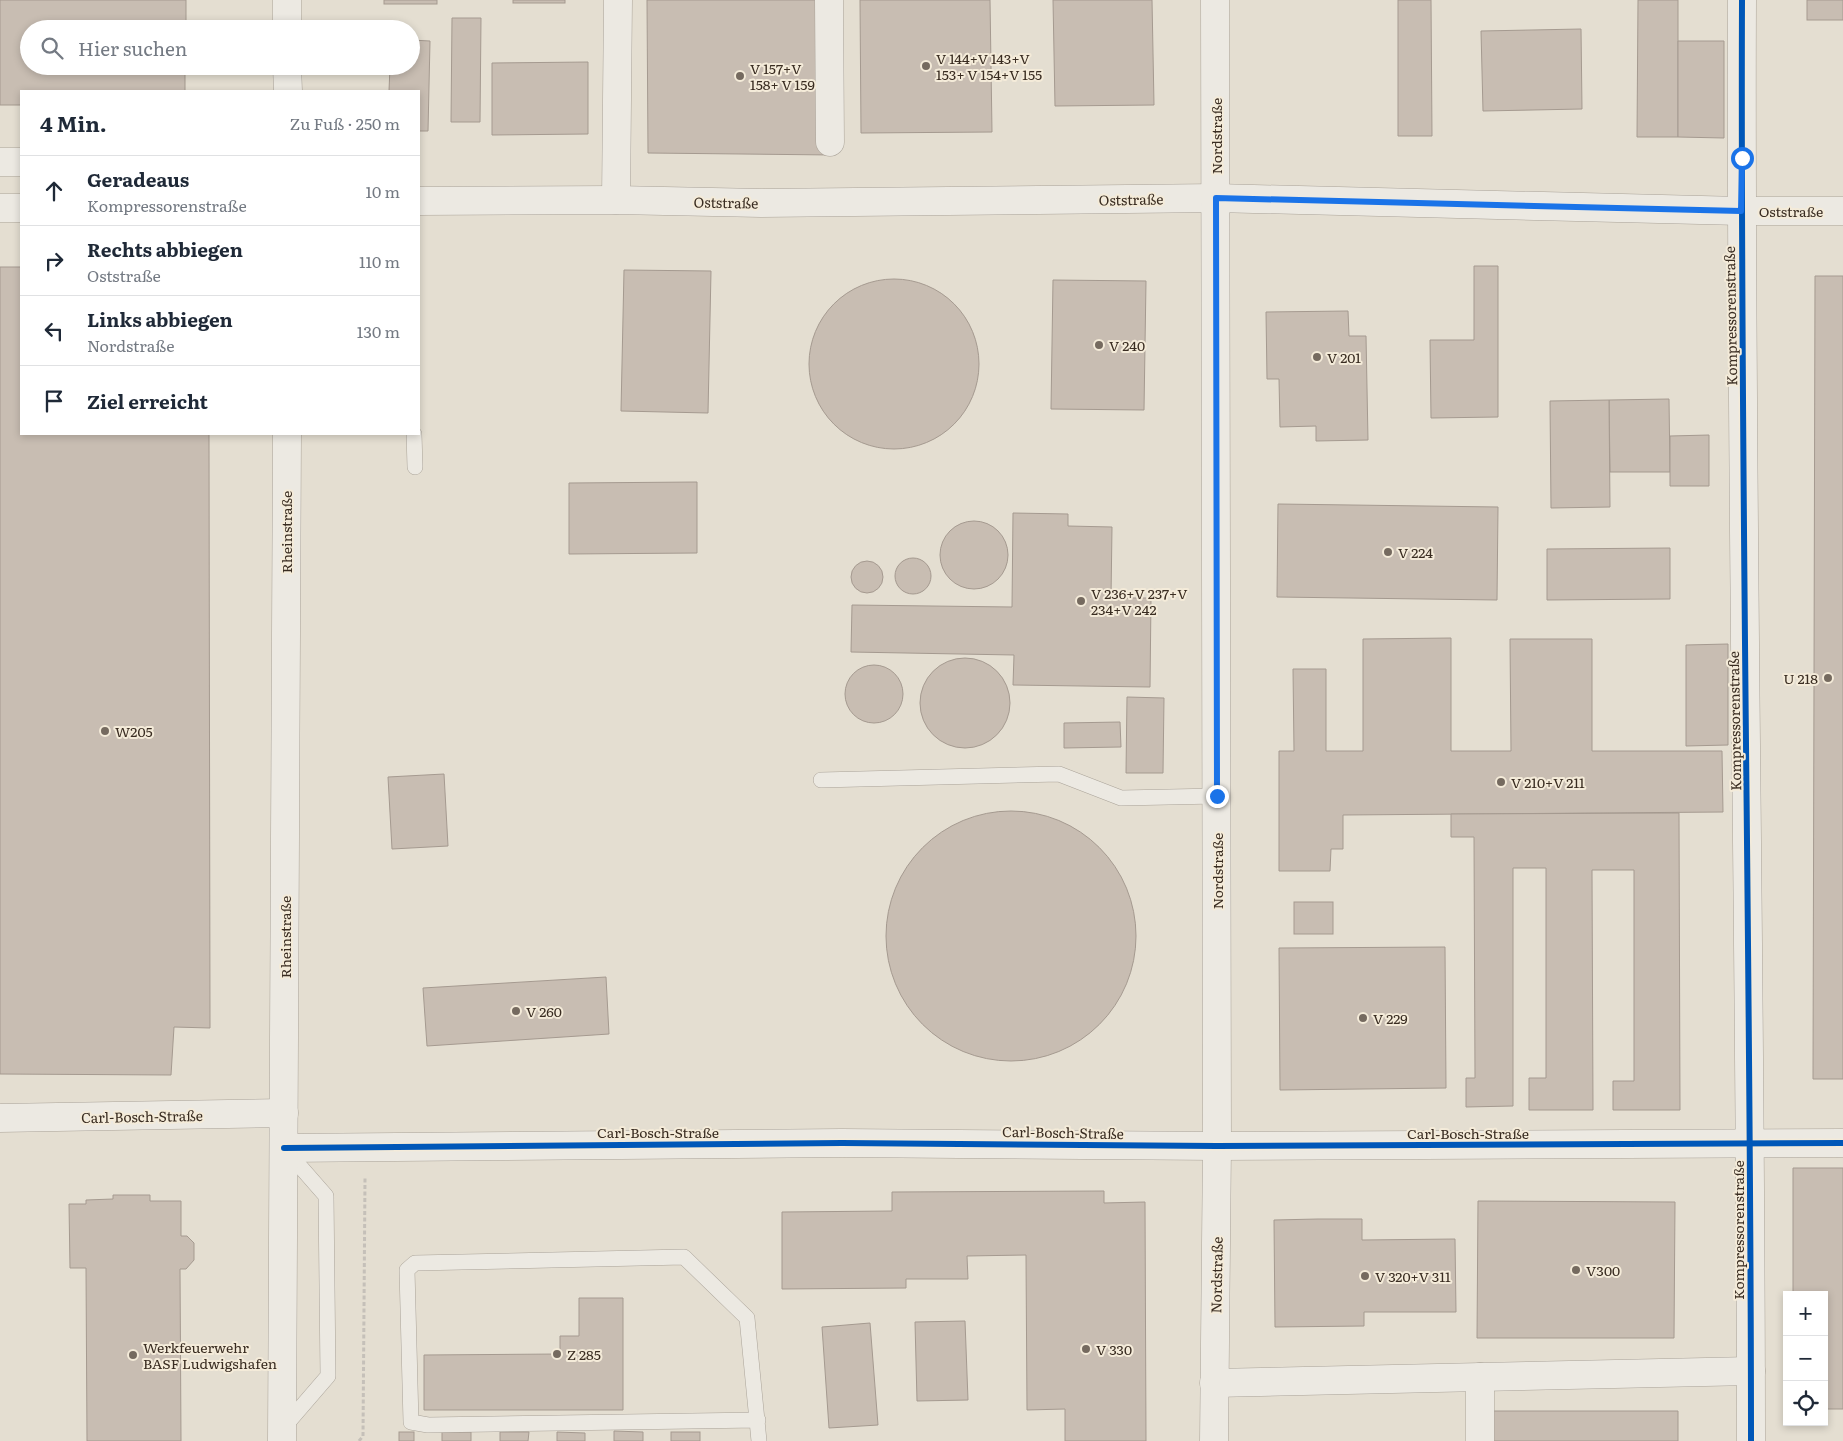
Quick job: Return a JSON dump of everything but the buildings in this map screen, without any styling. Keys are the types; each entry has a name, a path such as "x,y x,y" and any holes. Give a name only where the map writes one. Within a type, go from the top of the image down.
{"street":[{"path":"288,0 288,20"},
{"path":"616,200 618,0"},
{"path":"829,0 830,142"},
{"name":"Nordstraße","path":"1214,1441 1217,1146 1215,0"},
{"name":"Kompressorenstraße","path":"1742,0 1741,211 1751,1144 1750,1441"},
{"path":"288,75 288,90"},
{"path":"0,162 20,162"},
{"name":"Oststraße","path":"420,201 616,200 761,203 1216,198 1741,211 1843,211"},
{"path":"0,208 20,208"},
{"name":"Rheinstraße","path":"282,1435 287,435"},
{"name":"Carl-Bosch-Straße","path":"0,1118 284,1113"},
{"name":"Carl-Bosch-Straße","path":"284,1148 842,1143 1217,1146 1843,1143"},
{"path":"1214,1383 1751,1371"},
{"path":"1480,1377 1480,1441"}],"lane":[{"path":"414,435 416,467"},
{"path":"821,780 1059,774 1120,798 1217,796"},
{"path":"282,1435 328,1376 326,1196 284,1148"},
{"path":"758,1420 428,1425 410,1422 406,1270 415,1263 684,1257 747,1318 758,1420 759,1441"}],"path":[{"path":"359,1146 364,1170 365,1219 363,1436 359,1441"}],"cycle path":[{"path":"1742,0 1751,1441"},
{"path":"284,1148 842,1143 1217,1146 1843,1143"}],"place":[{"name":"V 144+V 143+V 153+ V 154+V 155","path":"926,66"},
{"name":"V 157+V 158+ V 159","path":"740,76"},
{"name":"V 240","path":"1099,345"},
{"name":"V 201","path":"1317,357"},
{"name":"V 224","path":"1388,552"},
{"name":"V 236+V 237+V 234+V 242","path":"1081,601"},
{"name":"U 218","path":"1828,678"},
{"name":"W205","path":"105,731"},
{"name":"V 210+V 211","path":"1501,782"},
{"name":"V 260","path":"516,1011"},
{"name":"V 229","path":"1363,1018"},
{"name":"V300","path":"1576,1270"},
{"name":"V 320+V 311","path":"1365,1276"},
{"name":"V 330","path":"1086,1349"},
{"name":"Z 285","path":"557,1354"},
{"name":"Werkfeuerwehr BASF Ludwigshafen","path":"133,1355"}],"route":[{"path":"1217,796 1216,198 1741,211 1742,158"}]}
